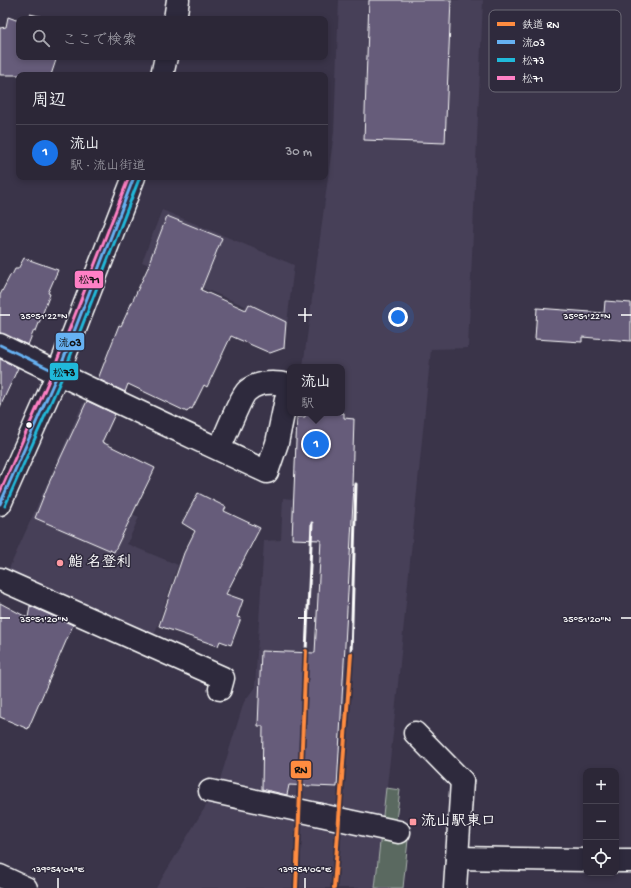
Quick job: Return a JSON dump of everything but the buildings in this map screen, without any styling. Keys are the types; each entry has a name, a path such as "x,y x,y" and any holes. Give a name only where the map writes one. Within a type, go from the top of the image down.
{"street":[{"path":"175,16 178,0"},
{"path":"163,72 165,60"},
{"path":"0,504 58,374 133,180"},
{"path":"0,345 58,374 219,449"},
{"path":"0,578 221,684"},
{"path":"415,734 462,781 455,888"},
{"path":"210,791 399,832"},
{"path":"457,858 583,860"},
{"path":"619,861 631,861"},
{"path":"0,876 26,888"}],"shaded area":[{"path":"339,0 483,0 468,348 431,349 393,734 375,888 156,888 218,786 244,702 255,687 264,541 281,540 283,498 293,499 297,416 345,416 345,364 303,364 334,132"},
{"path":"162,210 294,265 284,348 270,353 233,336 245,306 142,262"},
{"path":"83,403 114,418 81,492 139,517 127,544 178,565 154,636 8,571"}],"green space":[{"path":"386,788 400,790 396,820 392,823 390,836 408,840 403,888 375,888"}],"railway":[{"path":"351,654 356,484"},
{"path":"306,651 312,523"}],"rail line":[{"name":"RN","path":"296,888 306,651"},
{"name":"RN","path":"334,888 351,654"}],"transit line":[{"name":"松71","path":"0,492 53,371 128,180"},
{"name":"流03","path":"0,504 58,373 133,180"},
{"name":"松73","path":"5,506 63,375 139,180"},
{"name":"流03","path":"0,345 58,373"}],"place":[{"name":"流山","path":"316,444"},
{"name":"鮨 名登利","path":"60,563"},
{"name":"流山駅東口","path":"413,822"}]}
